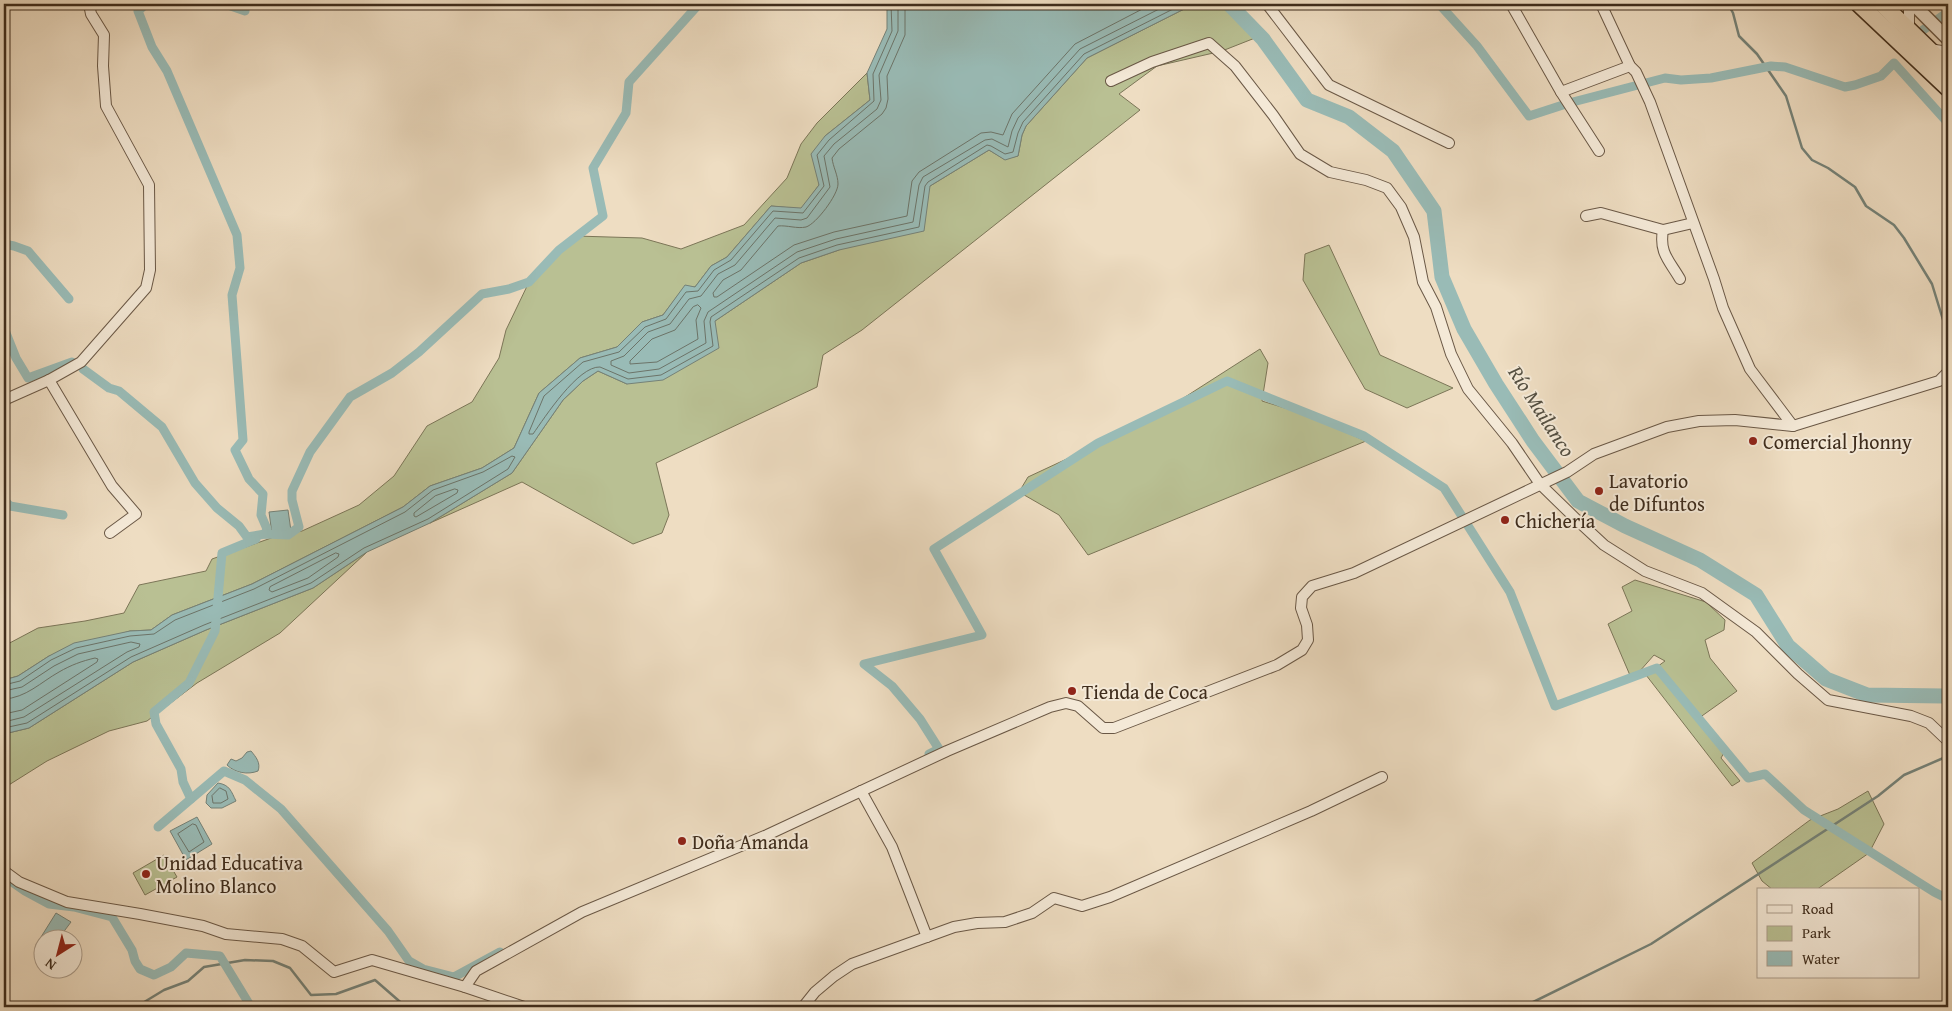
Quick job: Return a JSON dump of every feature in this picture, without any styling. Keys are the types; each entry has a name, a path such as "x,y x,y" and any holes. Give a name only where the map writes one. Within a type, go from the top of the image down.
{"highway":[{"path":"1859,4 1948,88"},
{"path":"1882,4 1948,68"}],"street":[{"path":"4,400 49,380 81,362 146,288 150,270 149,186 106,106 103,66 104,35 91,14 89,4"},
{"path":"1267,4 1329,86 1449,144"},
{"path":"1511,4 1561,92 1599,151"},
{"path":"1602,4 1630,66 1636,72 1650,102 1723,308 1750,369 1793,426"},
{"path":"1909,4 1909,30"},
{"path":"1914,4 1948,39"},
{"path":"1111,81 1152,62 1209,43 1235,66 1300,154 1330,172 1366,180 1387,188 1401,207 1414,237 1423,282 1436,307 1451,354 1468,389 1512,443 1540,484 1604,545 1645,571 1702,593 1756,632 1798,674 1828,700 1910,716 1929,723 1948,741"},
{"path":"1928,49 1948,52"},
{"path":"1561,92 1630,66"},
{"path":"1586,216 1601,213 1663,230 1693,223"},
{"path":"1663,230 1661,242 1664,254 1680,279"},
{"path":"465,987 476,971 582,912 767,835 947,751 1050,707 1066,703 1078,706 1103,728 1114,728 1277,665 1302,650 1308,640 1307,625 1301,608 1302,596 1312,586 1354,572 1567,472 1594,454 1668,427 1699,421 1735,420 1793,426 1939,381 1948,372"},
{"path":"49,380 112,486 136,514 110,533"},
{"path":"803,1007 821,987 852,964 954,927 977,923 1005,922 1032,913 1054,898 1082,906 1110,897 1311,811 1382,777"},
{"path":"861,791 892,847 927,937"},
{"path":"4,871 19,882 67,902 194,924 226,934 282,939 302,946 334,972 372,960 465,987 524,1007"}],"green space":[{"path":"1194,4 1219,4 1255,38 1222,51 1157,66 1119,94 1140,110 862,330 823,355 817,387 656,463 669,515 662,533 633,544 522,482 430,523 512,473 563,400 583,381 598,371 627,384 801,263 839,250 930,186 989,150 1004,159 1018,156 1022,135 1026,126 1087,58"},
{"path":"867,73 870,100 825,136 819,185 801,209 771,206 727,257 711,266 695,287 685,286 663,315 642,322 617,347 580,358 539,393 514,448 482,468 430,486 403,507 252,584 172,615 151,630 130,631 49,656 18,676 4,680 4,646 38,628 124,613 139,585 206,571 212,559 274,537 302,531 359,505 394,476 427,426 472,402 499,358 506,330 529,282 559,250 576,236 642,238 681,249 744,225 787,178 801,144 817,123"},
{"path":"1329,245 1380,355 1453,388 1407,408 1365,389 1303,280 1305,254"},
{"path":"1260,349 1268,363 1262,401 1301,413 1366,441 1088,555 1059,515 1019,492 1028,477 1146,422"},
{"path":"367,552 280,633 197,683 147,721 109,731 47,761 4,788 4,734 29,728 133,662 206,630 313,588"},
{"path":"1635,580 1706,602 1725,620 1724,630 1705,640 1710,658 1737,691 1699,718 1725,751 1721,758 1740,781 1732,786 1646,675 1665,661 1654,655 1632,680 1608,624 1632,611 1622,587"},
{"path":"1868,791 1884,824 1869,853 1819,888 1771,888 1762,881 1752,863 1810,820 1838,809"},
{"path":"164,855 177,877 145,895 133,873"}],"water":[{"path":"887,4 1194,4 1087,58 1026,126 1022,135 1018,156 1005,160 989,150 930,186 924,231 839,250 801,263 715,321 719,348 663,380 627,384 598,371 583,381 563,400 512,473 430,523 367,552 313,588 206,630 133,662 29,728 4,734 4,680 18,676 74,643 130,631 151,630 172,615 252,584 403,507 430,486 482,468 514,448 539,393 580,358 617,347 642,322 663,315 685,285 695,287 711,266 727,257 771,206 801,208 819,185 811,154 825,136 870,100 867,73 887,29"},
{"path":"288,510 291,531 272,534 269,512"},
{"path":"251,751 258,763 258,771 242,772 234,770 227,765 231,759 236,761"},
{"path":"218,783 228,787 236,801 222,808 211,808 206,803 207,795"},
{"path":"197,817 212,844 186,860 170,831"},
{"path":"56,913 71,922 66,928 47,928"}],"waterway":[{"path":"146,4 138,11 152,47 167,71 237,235 240,268 232,295 243,440 235,450 249,479 263,494 261,515 267,529 265,534"},
{"path":"225,4 245,11"},
{"path":"83,369 109,388 119,391 162,427 195,483 217,508 239,526 247,537 265,534 288,535 299,527 292,500 292,491 310,452 350,397 392,373 419,352 482,294 509,289 529,282 559,250 603,216 593,168 626,113 629,82 699,4"},
{"name":"Río Mailanco","path":"1229,4 1263,39 1307,100 1349,117 1393,151 1434,211 1442,277 1464,329 1496,384 1533,441 1578,501 1625,526 1700,560 1756,595 1788,646 1826,679 1867,695 1944,696 1948,698"},
{"path":"1439,4 1477,46 1529,116 1569,103 1665,78 1681,80 1711,78 1771,66 1785,67 1845,87 1881,76 1894,63 1948,123"},
{"path":"1728,4 1733,13 1739,36 1757,54 1786,96 1802,148 1812,160 1828,168 1855,187 1866,206 1894,225 1932,284 1948,336"},
{"path":"1923,30 1948,12"},
{"path":"4,244 28,251 69,299"},
{"path":"4,328 16,358 28,378 72,362"},
{"path":"929,754 939,749 920,719 892,686 864,664 982,635 934,549 1098,443 1227,381 1364,436 1444,488 1510,592 1555,706 1657,668 1748,778 1765,774 1804,810 1948,899"},
{"path":"4,500 10,506 63,515"},
{"path":"191,799 183,782 181,769 156,724 154,712 189,683 215,631 222,553 256,539"},
{"path":"1948,545 1946,561 1948,566"},
{"path":"1523,1007 1651,944 1878,796 1904,775 1948,756"},
{"path":"158,827 224,771 245,780 281,809 388,931 409,961 423,969 454,977 500,952"},
{"path":"12,882 49,904 74,907 112,917 132,950 135,961 140,969 154,975 171,967 186,953 220,956 251,1007"},
{"path":"136,1007 164,990 188,981 204,967 245,960 273,961 290,968 311,995 336,994 375,980 406,1007"}],"place":[{"name":"Comercial Jhonny","path":"1753,441"},
{"name":"Lavatorio de Difuntos","path":"1599,491"},
{"name":"Chichería","path":"1505,520"},
{"name":"Tienda de Coca","path":"1072,691"},
{"name":"Doña Amanda","path":"682,841"},
{"name":"Unidad Educativa Molino Blanco","path":"146,874"}]}
